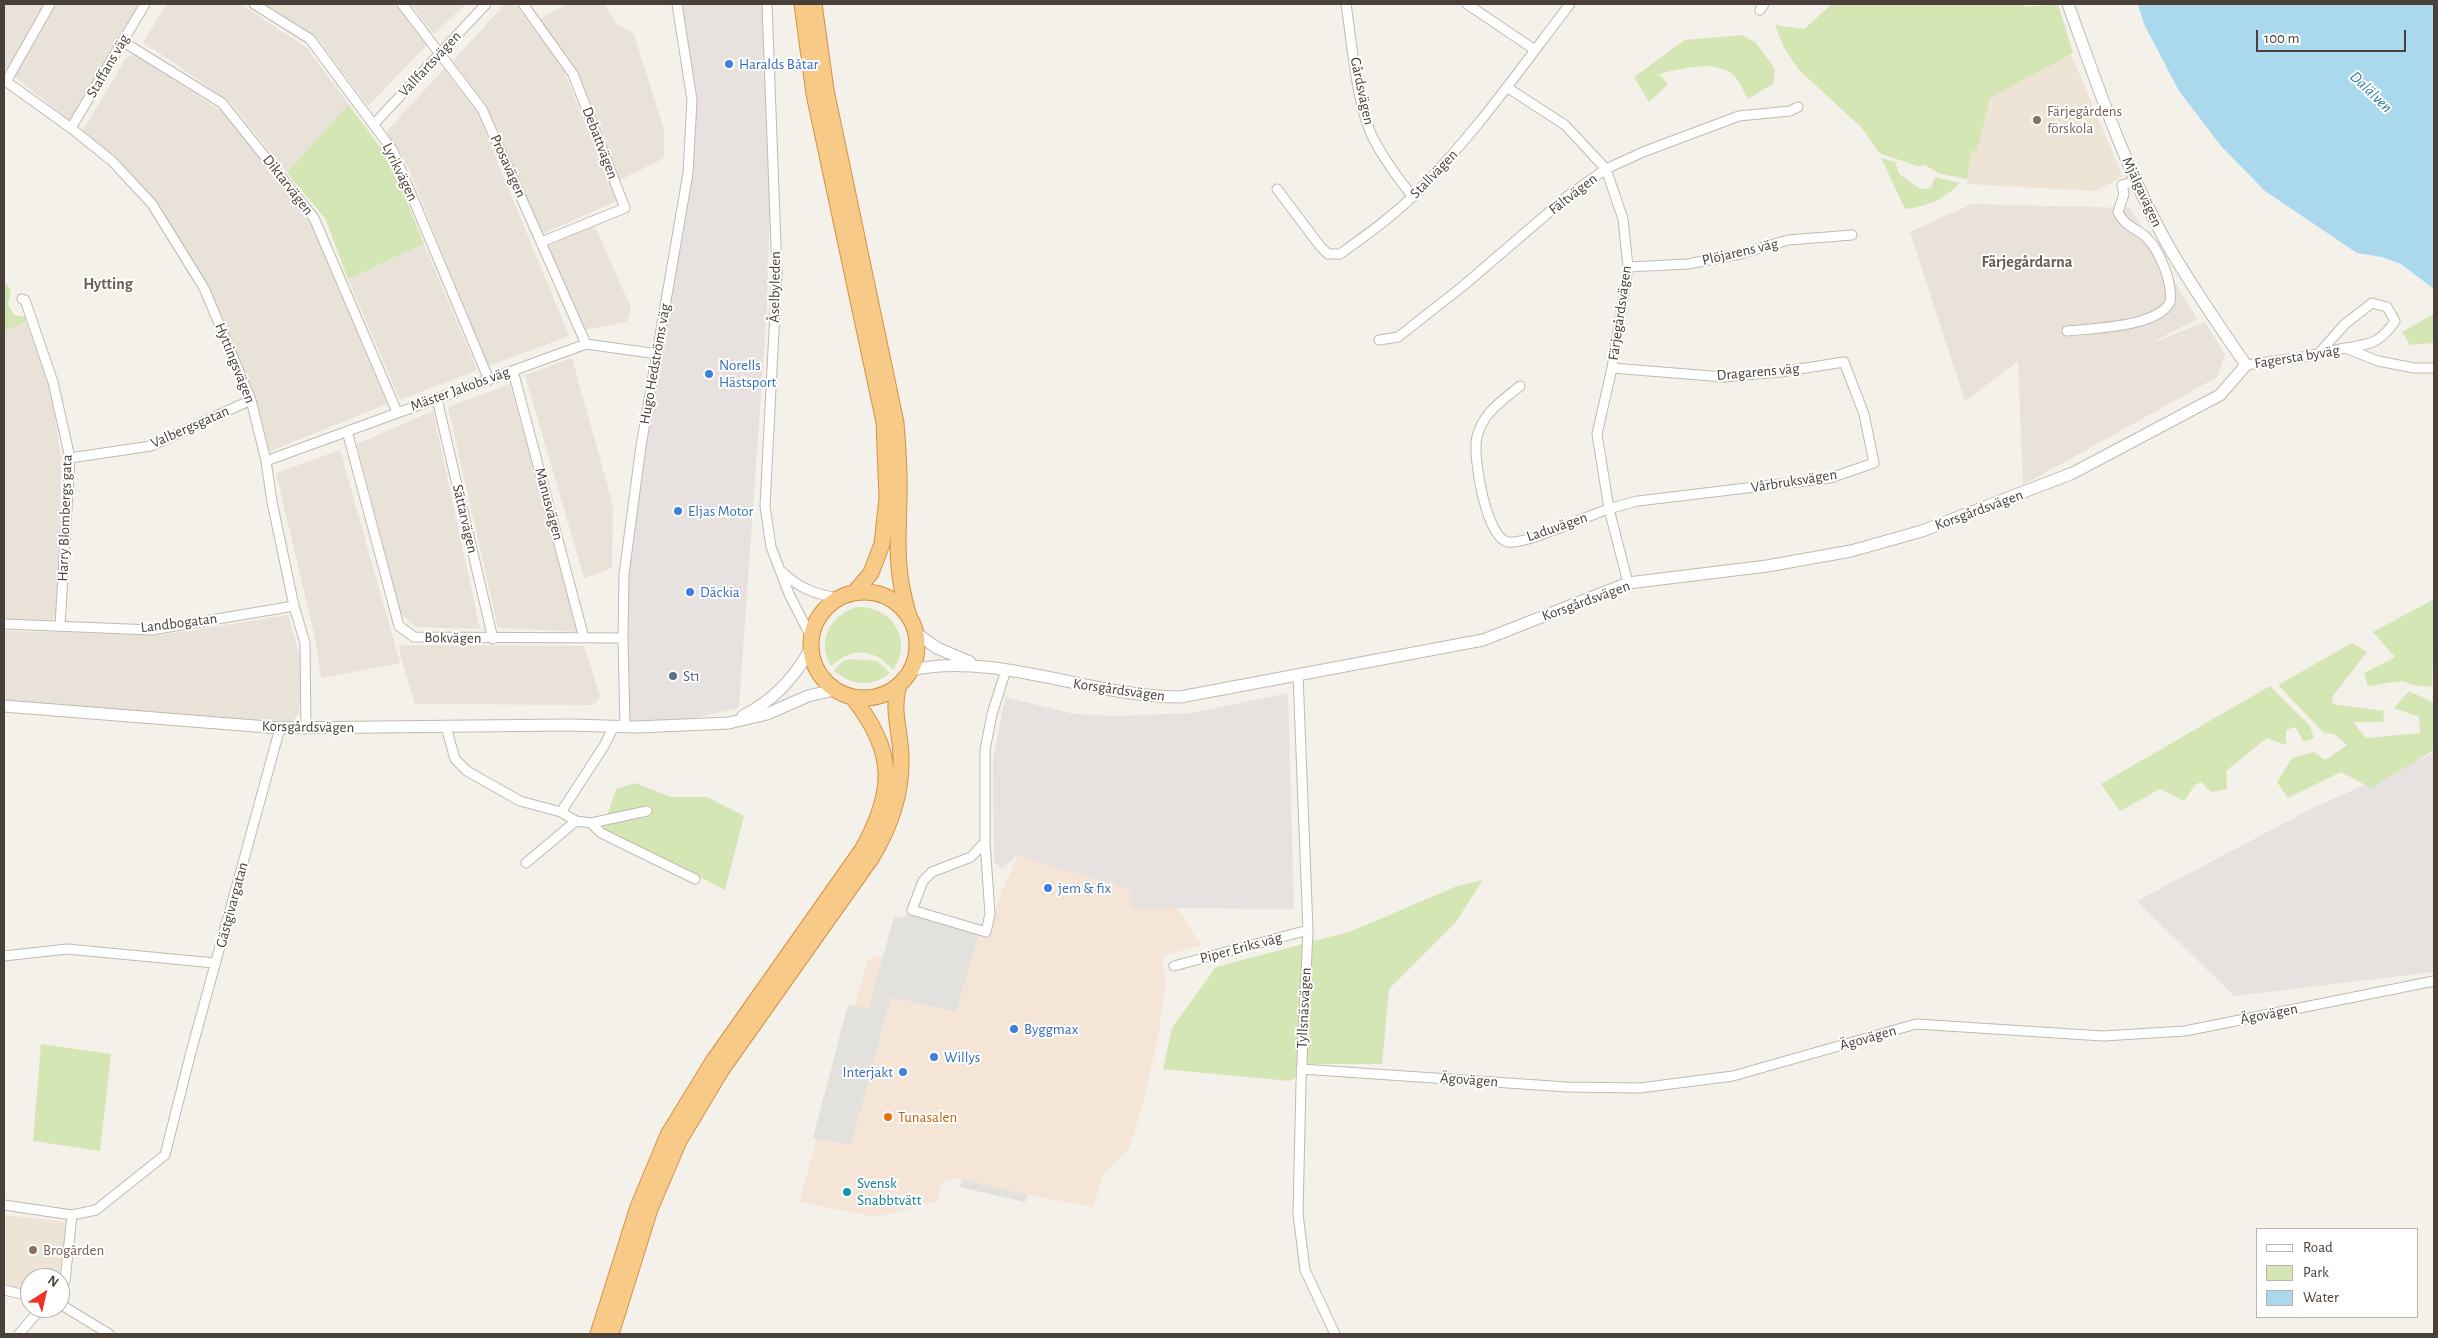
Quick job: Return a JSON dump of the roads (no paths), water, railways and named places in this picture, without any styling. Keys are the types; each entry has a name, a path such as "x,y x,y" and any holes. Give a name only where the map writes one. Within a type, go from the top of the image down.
{"highway":[{"path":"802,4 814,94 884,422 887,498 882,544 871,573 854,592"},
{"path":"814,4 826,90 896,423 899,474 897,560 903,598 916,633 917,652 911,670 899,685 882,696 873,698 853,698 834,690 818,673 810,643 820,614 838,598 854,592 881,595 897,603 909,616"},
{"path":"611,1334 650,1209 679,1141 722,1069 872,857 889,824 898,792 900,768 900,742 895,707 899,685"},
{"path":"598,1334 638,1207 668,1135 712,1063 862,850 878,818 886,782 886,760 882,744 874,727 853,698"}],"street":[{"path":"5,80 50,4"},
{"name":"Staffans väg","path":"72,128 145,4"},
{"name":"Lyrikvägen","path":"254,4 310,39 393,150 489,380"},
{"name":"Prosavägen","path":"402,4 482,109 586,344"},
{"name":"Vallfartsvägen","path":"374,124 486,4"},
{"name":"Debattvägen","path":"524,4 573,74 625,208 541,242"},
{"name":"Hugo Hedströms väg","path":"620,726 624,574 641,446 658,354 688,164 692,100 677,4"},
{"name":"Åselbyleden","path":"767,4 777,272 765,506 770,547 810,643"},
{"name":"Gårdsvägen","path":"1346,4 1362,101 1372,134 1391,169 1413,197"},
{"path":"1467,4 1534,50"},
{"name":"Stallvägen","path":"1277,189 1320,246 1328,254 1340,254 1413,197 1464,143 1508,88 1534,50 1570,4"},
{"name":"Mjälgavägen","path":"2068,4 2136,181 2166,240 2210,314 2246,365"},
{"name":"Diktarvägen","path":"122,41 222,103 314,218 397,412"},
{"name":"Hyttingsvägen","path":"5,80 72,128 112,161 152,204 204,288 250,400 266,460 272,502 294,606 305,644 306,728"},
{"name":"Färjegårdsvägen","path":"1508,88 1565,125 1606,169 1624,219 1628,267 1612,368 1597,434 1608,509 1628,583"},
{"name":"Fältvägen","path":"1378,340 1398,337 1478,274 1569,195 1606,169 1643,152 1739,116 1790,111 1798,108"},
{"path":"2067,331 2146,320 2162,313 2170,302 2169,285 2159,257 2148,239 2121,220 2118,212 2124,194 2122,185 2136,181"},
{"name":"Plöjarens väg","path":"1628,267 1688,264 1740,254 1788,240 1852,235"},
{"name":"Harry Blombergs gata","path":"22,299 25,300 53,382 70,458 60,626"},
{"path":"2320,352 2345,324 2372,303 2387,307 2395,321 2386,334 2372,344 2345,348"},
{"name":"Mäster Jakobs väg","path":"266,460 586,344 658,354"},
{"name":"Fagersta byväg","path":"2246,365 2294,359 2345,348 2378,361 2414,368 2434,368"},
{"name":"Dragarens väg","path":"1612,368 1724,377 1780,372 1844,362"},
{"name":"Vårbruksvägen","path":"1608,509 1638,501 1830,478 1874,463 1864,414 1844,362"},
{"name":"Korsgårdsvägen","path":"911,670 943,664 979,666 1103,690 1162,697 1180,697 1483,640 1628,583 1795,561 1851,551 1922,531 2073,473 2220,395 2246,365"},
{"name":"Manusvägen","path":"513,370 584,638"},
{"name":"Laduvägen","path":"1520,386 1488,411 1477,437 1476,466 1487,512 1498,536 1507,542 1523,540 1608,509"},
{"name":"Sättarvägen","path":"437,399 493,639"},
{"name":"Valbergsgatan","path":"70,458 150,446 250,400"},
{"name":"Bokvägen","path":"347,431 398,626 414,638 623,638"},
{"name":"Åselbyleden","path":"779,569 794,584 805,590 838,598"},
{"name":"Landbogatan","path":"4,624 152,630 294,606"},
{"name":"Korsgårdsvägen","path":"916,633 937,648 979,666"},
{"name":"Korsgårdsvägen","path":"729,722 764,704 781,690 795,673 810,643"},
{"path":"985,842 971,856 932,872 923,881 912,910 986,932 990,914 985,842 987,732 1006,670"},
{"name":"Tyllsnäsvägen","path":"1298,675 1308,930 1301,1069 1298,1214 1305,1270 1336,1334"},
{"name":"Korsgårdsvägen","path":"4,706 280,728 682,726 729,722 767,714 816,693 834,690"},
{"path":"561,812 604,746 620,726"},
{"path":"446,727 455,758 468,771 520,801 561,812 576,820 591,823 647,811"},
{"name":"Gästgivargatan","path":"4,956 67,949 215,963 280,728"},
{"path":"526,863 576,820"},
{"path":"591,823 601,833 695,879"},
{"name":"Piper Eriks väg","path":"1174,966 1308,930"},
{"path":"4,1205 72,1215 96,1210 165,1155 215,963"},
{"name":"Ägovägen","path":"1301,1069 1566,1087 1640,1088 1733,1076 1916,1024 2103,1036 2185,1030 2434,981"},
{"path":"66,1268 72,1215"},
{"path":"4,1290 20,1294"},
{"path":"70,1310 109,1334"},
{"path":"19,1334 33,1318"}],"water":[{"name":"Dalälven","path":"2138,4 2434,4 2434,289 2401,264 2382,257 2357,253 2265,191 2222,147 2179,91 2144,24"}],"place":[{"name":"Haralds Båtar","path":"729,64"},
{"name":"Färjegårdens förskola","path":"2037,120"},
{"name":"Norells Hästsport","path":"709,374"},
{"name":"Eljas Motor","path":"678,511"},
{"name":"Däckia","path":"690,592"},
{"name":"St1","path":"673,676"},
{"name":"jem & fix","path":"1048,888"},
{"name":"Byggmax","path":"1014,1029"},
{"name":"Willys","path":"934,1057"},
{"name":"Interjakt","path":"903,1072"},
{"name":"Tunasalen","path":"888,1117"},
{"name":"Svensk Snabbtvätt","path":"847,1192"},
{"name":"Brogården","path":"33,1250"}],"district":[{"name":"Färjegårdarna","path":"2027,262"},
{"name":"Hytting","path":"108,284"}]}
